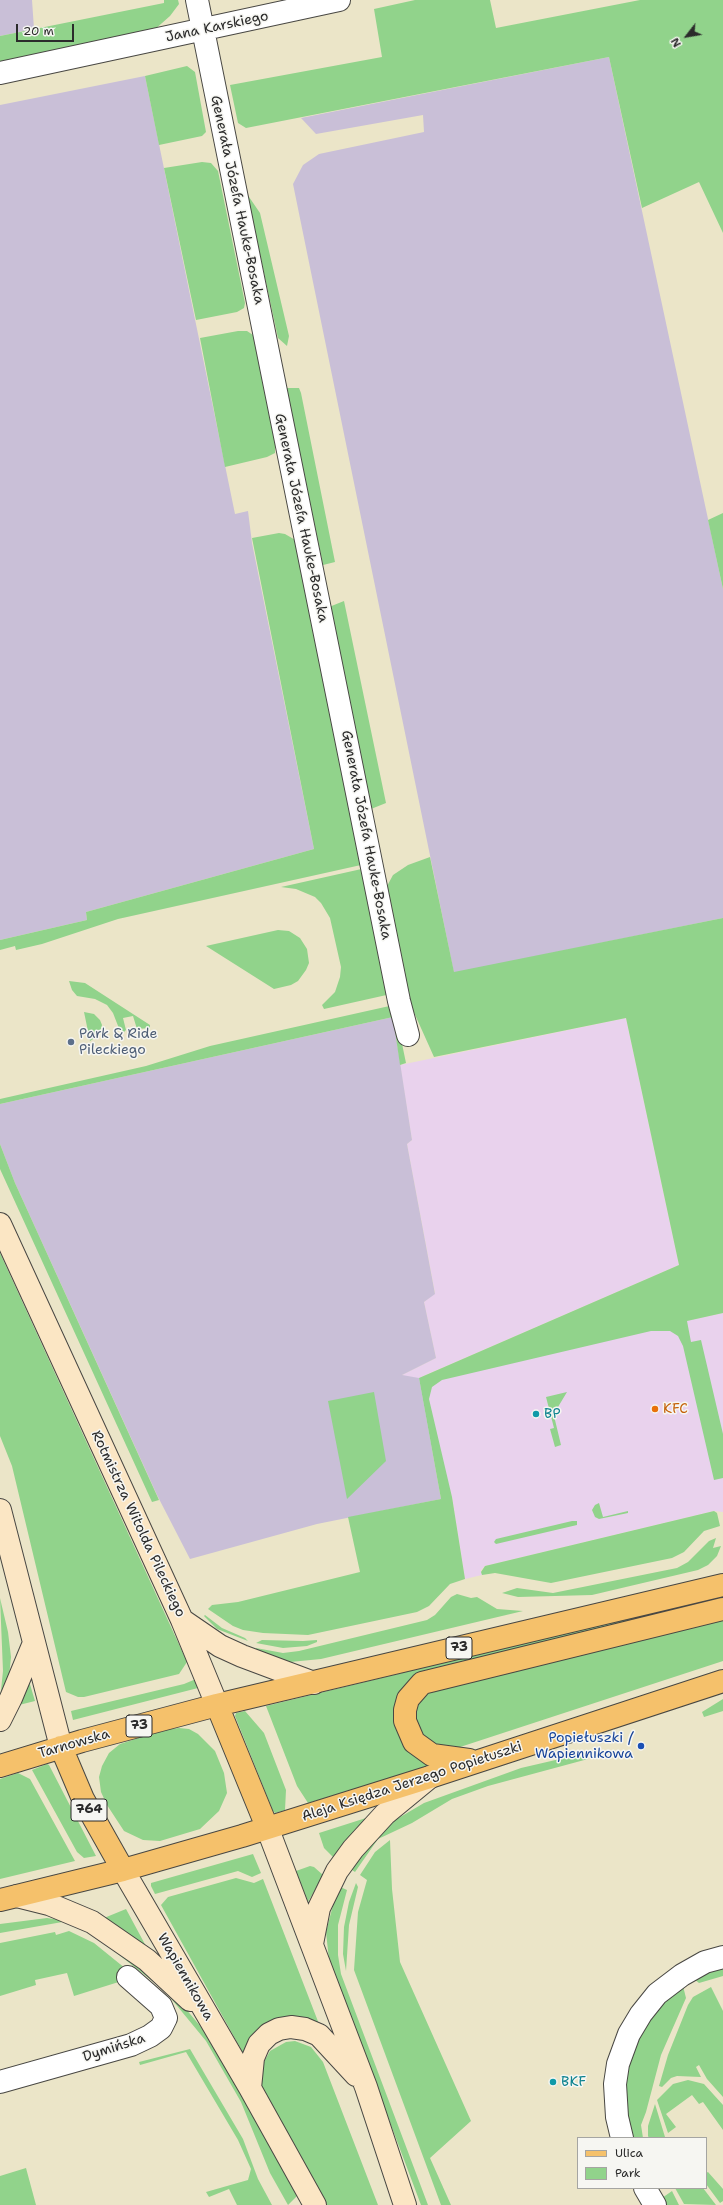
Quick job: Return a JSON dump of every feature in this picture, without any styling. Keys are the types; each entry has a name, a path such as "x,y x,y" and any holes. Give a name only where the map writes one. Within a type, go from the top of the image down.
{"main road":[{"name":"Rotmistrza Witolda Pileckiego","path":"0,1224 182,1620 267,1828"},
{"name":"764","path":"0,1510 61,1747"},
{"name":"73","path":"217,1705 723,1585"},
{"path":"479,1761 440,1758 424,1751 414,1742 405,1721 405,1710 408,1699 422,1683 723,1609"},
{"path":"182,1620 220,1646 242,1656 314,1683"},
{"path":"0,1720 34,1643"},
{"name":"Aleja Księdza Jerzego Popiełuszki","path":"123,1870 267,1828 430,1777 723,1681"},
{"name":"Tarnowska","path":"0,1766 61,1747 217,1705"},
{"name":"Wapiennikowa","path":"61,1747 83,1799 250,2088 315,2205"},
{"path":"312,1944 319,1908 334,1876 345,1860 385,1814 430,1777"},
{"path":"267,1828 366,2087 405,2205"},
{"path":"8,1898 123,1870"},
{"path":"8,1898 49,1904 92,1922 147,1960 188,1998 212,2024"},
{"path":"250,2088 253,2058 259,2044 268,2034 279,2029 291,2027 305,2029 319,2035 366,2087"}],"street":[{"name":"Generała Józefa Hauke-Bosaka","path":"197,0 399,1001 408,1035"},
{"name":"Jana Karskiego","path":"0,72 339,0"},
{"path":"622,2137 617,2117 615,2084 618,2064 629,2034 641,2014 657,1994 682,1974 705,1962 723,1957"},
{"name":"Dymińska","path":"0,2082 131,2045 150,2036 161,2028 166,2018 161,2006 128,1977"},
{"path":"646,2189 655,2205"}],"shaded area":[{"path":"0,0 32,0 34,29 0,36"},
{"path":"609,57 723,589 723,918 454,973 293,184 303,165 319,154 424,132 423,115 316,134 301,118"},
{"path":"145,76 235,514 248,511 252,543 314,849 86,912 87,920 0,940 0,105"},
{"path":"393,1017 412,1140 407,1144 435,1294 424,1302 436,1358 402,1375 419,1378 441,1499 317,1524 190,1559 157,1495 15,1183 0,1144 0,1104"},
{"path":"626,1018 679,1265 421,1377 723,1313 723,1512 714,1511 485,1566 481,1570 482,1575 465,1579 452,1497 402,1375 436,1358 424,1302 435,1293 407,1144 412,1140 400,1065"}],"green space":[{"path":"164,0 178,0 179,4 170,16 153,31 0,62 0,36 164,3"},
{"path":"415,0 490,0 496,28 640,0 723,0 723,233 699,182 642,208 609,57 246,128 238,123 230,85 382,57 374,9"},
{"path":"187,66 195,72 206,132 202,136 159,145 145,76"},
{"path":"202,162 211,163 218,171 245,303 244,308 237,312 196,320 164,168"},
{"path":"247,194 260,213 289,336 287,346 278,338"},
{"path":"238,331 247,331 253,335 275,443 275,453 267,457 225,467 200,338"},
{"path":"286,388 299,388 301,393 335,562 323,565"},
{"path":"723,513 723,589 708,520"},
{"path":"279,533 285,534 297,541 361,865 118,919 42,944 16,950 15,946 0,950 0,940 87,920 86,912 314,849 252,538"},
{"path":"344,601 386,803 371,809 329,607"},
{"path":"430,857 454,972 723,918 723,1313 687,1321 691,1342 701,1340 723,1434 723,1478 714,1480 683,1346 678,1336 670,1331 651,1331 442,1380 432,1387 429,1399 452,1497 465,1579 450,1584 429,1606 417,1612 308,1635 263,1633 243,1630 233,1626 208,1609 212,1605 238,1602 360,1572 348,1517 441,1499 419,1378 679,1265 626,1018 434,1057 412,1008 406,988 386,888 393,875 408,865"},
{"path":"366,868 391,994 324,1009 322,1005 335,992 340,977 341,967 330,918 321,903 315,897 296,889 281,887"},
{"path":"278,930 289,931 300,938 307,949 309,963 298,981 291,985 274,989 206,946"},
{"path":"69,981 85,983 150,1025 150,1028 137,1029 133,1016 123,1018 126,1030 124,1032 120,1031 113,1013 107,1005 95,999 77,996 72,990"},
{"path":"394,1005 406,1063 400,1065 393,1017 0,1104 0,1099 146,1066 210,1046"},
{"path":"84,1012 94,1014 100,1020 102,1025 99,1035 90,1041"},
{"path":"0,1144 15,1183 159,1500 152,1502 0,1169"},
{"path":"0,1253 187,1662 179,1674 84,1697 78,1697 66,1692 12,1466 0,1436"},
{"path":"374,1392 386,1461 347,1499 328,1401"},
{"path":"567,1392 555,1412 555,1420 561,1445 555,1447 550,1429 554,1428 546,1397"},
{"path":"599,1503 603,1517 628,1511 628,1513 599,1519 595,1517 592,1510 595,1505"},
{"path":"714,1511 717,1513 720,1526 704,1531 684,1552 672,1558 551,1583 495,1573 482,1575 481,1572 485,1566"},
{"path":"577,1521 577,1525 496,1544 494,1542 496,1539"},
{"path":"716,1538 713,1548 721,1546 717,1556 708,1565 698,1570 592,1595 518,1597 502,1593 517,1588 553,1593 677,1568 688,1562 709,1541"},
{"path":"457,1594 471,1598 477,1597 497,1609 523,1611 321,1659 290,1662 253,1655 256,1648 283,1653 299,1651 427,1620 435,1615 451,1597"},
{"path":"723,1595 723,1601 405,1687 431,1764 429,1767 308,1803 297,1786 266,1706"},
{"path":"0,1598 8,1632 11,1657 9,1677 0,1700 3,1671"},
{"path":"205,1615 222,1628 245,1638 248,1641 217,1629 204,1616"},
{"path":"723,1615 723,1661 454,1749 444,1750 426,1742 415,1724 416,1703 421,1694"},
{"path":"262,1640 317,1640 317,1642 307,1646 283,1648 256,1643"},
{"path":"196,1679 199,1686 198,1688 73,1720 71,1711 184,1684"},
{"path":"29,1681 35,1701 19,1705"},
{"path":"723,1699 723,1711 704,1717 702,1712"},
{"path":"245,1711 264,1733 286,1790 285,1810 275,1813 273,1811 235,1716 236,1713"},
{"path":"179,1728 189,1729 198,1734 215,1751 224,1773 227,1793 219,1811 200,1829 160,1841 143,1840 124,1831 107,1805 101,1792 99,1777 102,1766 109,1753 120,1744 163,1730"},
{"path":"590,1752 588,1759 488,1786 452,1799 412,1823 378,1839 355,1872 349,1868 385,1826 424,1803 521,1768"},
{"path":"47,1764 49,1765 96,1856 84,1858 77,1852 32,1770"},
{"path":"18,1773 30,1779 75,1861 0,1879 0,1779"},
{"path":"366,1818 335,1859 324,1848 319,1833"},
{"path":"390,1840 392,1889 400,1962 471,2121 430,2158 451,2205 441,2205 354,1970 358,1912 367,1880 360,1875 375,1852"},
{"path":"253,1854 261,1873 252,1877 238,1871 155,1894 151,1886 151,1883"},
{"path":"310,1866 314,1867 323,1875 308,1902 296,1871"},
{"path":"236,1878 254,1883 263,1879 319,2024 243,2053 161,1905 168,1897"},
{"path":"356,1883 358,1887 349,1925 346,1971 343,1954 344,1927 349,1902"},
{"path":"338,1886 347,1890 338,1925 338,1955 341,1974 428,2205 421,2205 329,1960 326,1932"},
{"path":"126,1909 147,1948 104,1918"},
{"path":"47,1918 68,1921 0,1933 0,1924"},
{"path":"69,1931 94,1943 131,1973 125,1980 74,1996 67,1973 35,1980 36,1985 0,1996 0,1943 55,1932 56,1935"},
{"path":"109,1947 118,1950 180,2002 201,2027 245,2101 297,2196 288,2205 270,2173 241,2102 206,2041 164,1990"},
{"path":"723,1967 723,1976 699,1983 694,1979"},
{"path":"683,1986 686,1998 661,2055 646,2112 641,2125 643,2137 633,2137 627,2116 625,2088 628,2067 643,2028 662,2003"},
{"path":"711,1987 723,2011 723,2097 707,2079 699,2065 696,2067 701,2077 677,2076 671,2078 662,2087 659,2086 668,2055 688,2005 693,1997"},
{"path":"295,2041 311,2047 323,2062 378,2205 327,2205 259,2082 260,2069 270,2051 286,2042"},
{"path":"190,2049 243,2139 258,2179 272,2205 237,2205 229,2189 209,2197 206,2192 248,2180 251,2169 238,2140 186,2052 140,2065 139,2062"},
{"path":"688,2080 704,2084 723,2105 723,2130 703,2102 699,2104 692,2095 666,2114 676,2127 668,2133 657,2100 673,2084"},
{"path":"655,2104 665,2137 648,2137 648,2126"},
{"path":"26,2168 36,2205 0,2205 0,2176"},
{"path":"707,2172 723,2189 723,2201 720,2203 707,2185"},
{"path":"676,2189 704,2189 716,2205 684,2204"},
{"path":"672,2191 679,2205 665,2205 662,2198"}],"place":[{"name":"Park & Ride Pileckiego","path":"71,1042"},
{"name":"KFC","path":"655,1409"},
{"name":"BP","path":"536,1414"},
{"name":"Popiełuszki / Wapiennikowa","path":"641,1746"},
{"name":"BKF","path":"553,2082"}]}
